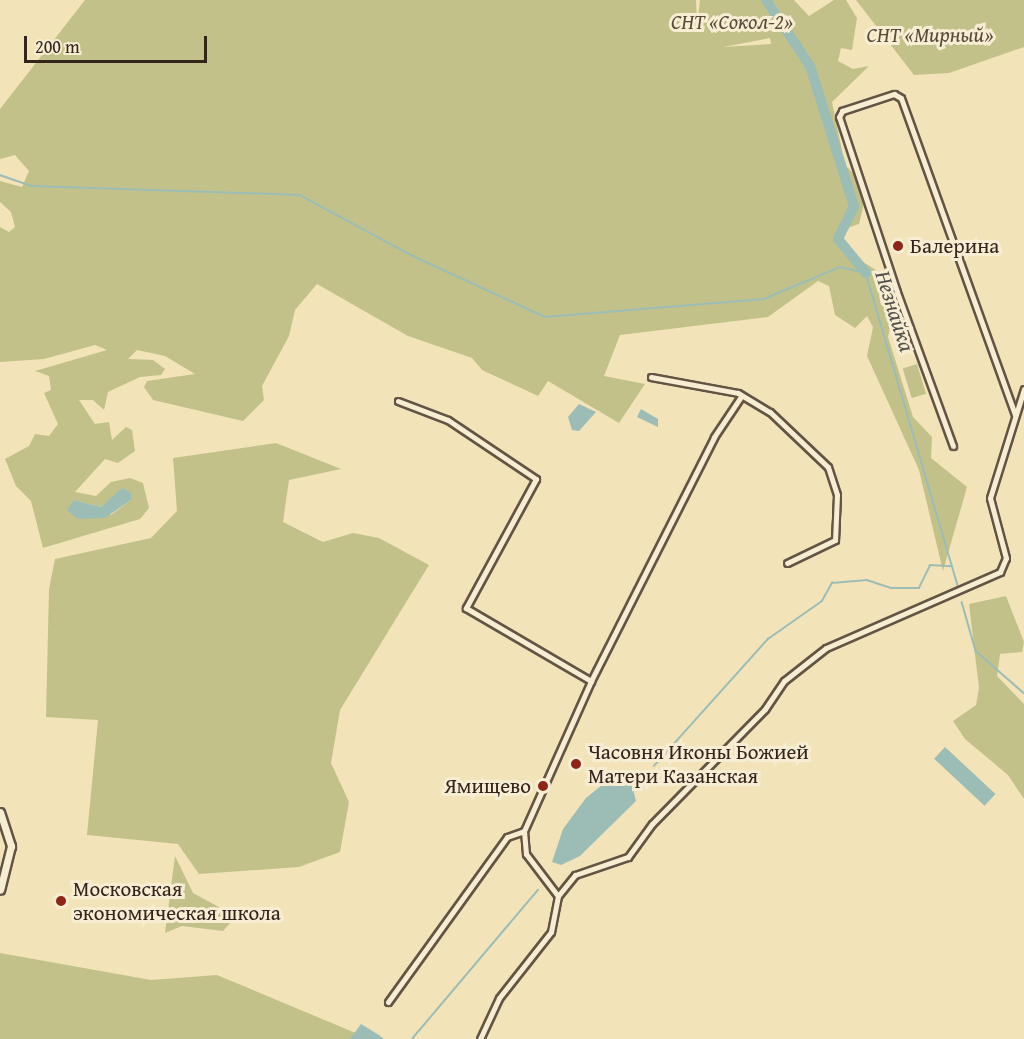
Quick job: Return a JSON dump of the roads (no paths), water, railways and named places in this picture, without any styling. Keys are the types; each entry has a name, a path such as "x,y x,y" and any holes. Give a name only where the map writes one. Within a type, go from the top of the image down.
{"main road":[{"path":"0,812 11,846 0,890"}],"street":[{"path":"953,446 897,292 839,117 842,111 894,94 901,98 1015,415"},
{"path":"651,377 712,387 770,412 818,455 828,467 837,495 835,540 787,563"},
{"path":"480,1039 499,998 551,932 558,897 575,875 628,857 652,824 765,709 784,681 826,648 991,578 1005,563 990,498 1024,389"},
{"path":"558,897 525,854 524,831 591,681 714,437 740,398"},
{"path":"398,401 448,420 536,479 466,608 591,681"},
{"path":"388,1002 507,837 524,831"}],"water":[{"path":"579,404 596,412 579,431 572,430 568,417"},
{"path":"641,409 658,419 658,427 637,417"},
{"path":"122,488 131,493 131,500 105,518 78,519 67,510 74,500 101,507"},
{"path":"945,747 995,794 985,806 934,759"},
{"path":"612,777 631,782 636,801 580,856 561,865 552,862 563,829 586,798"},
{"path":"361,1024 379,1035 384,1039 350,1039"}],"waterway":[{"name":"Незнайка","path":"766,0 810,66 854,206 838,239 866,273"},
{"path":"0,175 32,186 300,195 411,255 545,317 764,299 840,267 866,273 958,585"},
{"path":"654,766 768,639 822,601 832,583 867,580 892,588 919,588 930,565 952,566"},
{"name":"Незнайка","path":"962,602 976,651 1024,693"},
{"path":"412,1039 538,890"}],"place":[{"name":"Балерина","path":"898,246"},
{"name":"Часовня Иконы Божией Матери Казанская","path":"576,764"},
{"name":"Ямищево","path":"543,786"},
{"name":"Московская экономическая школа","path":"61,901"}],"park label":[{"name":"СНТ «Сокол-2»","path":"732,22"},
{"name":"СНТ «Мирный»","path":"930,35"}]}
